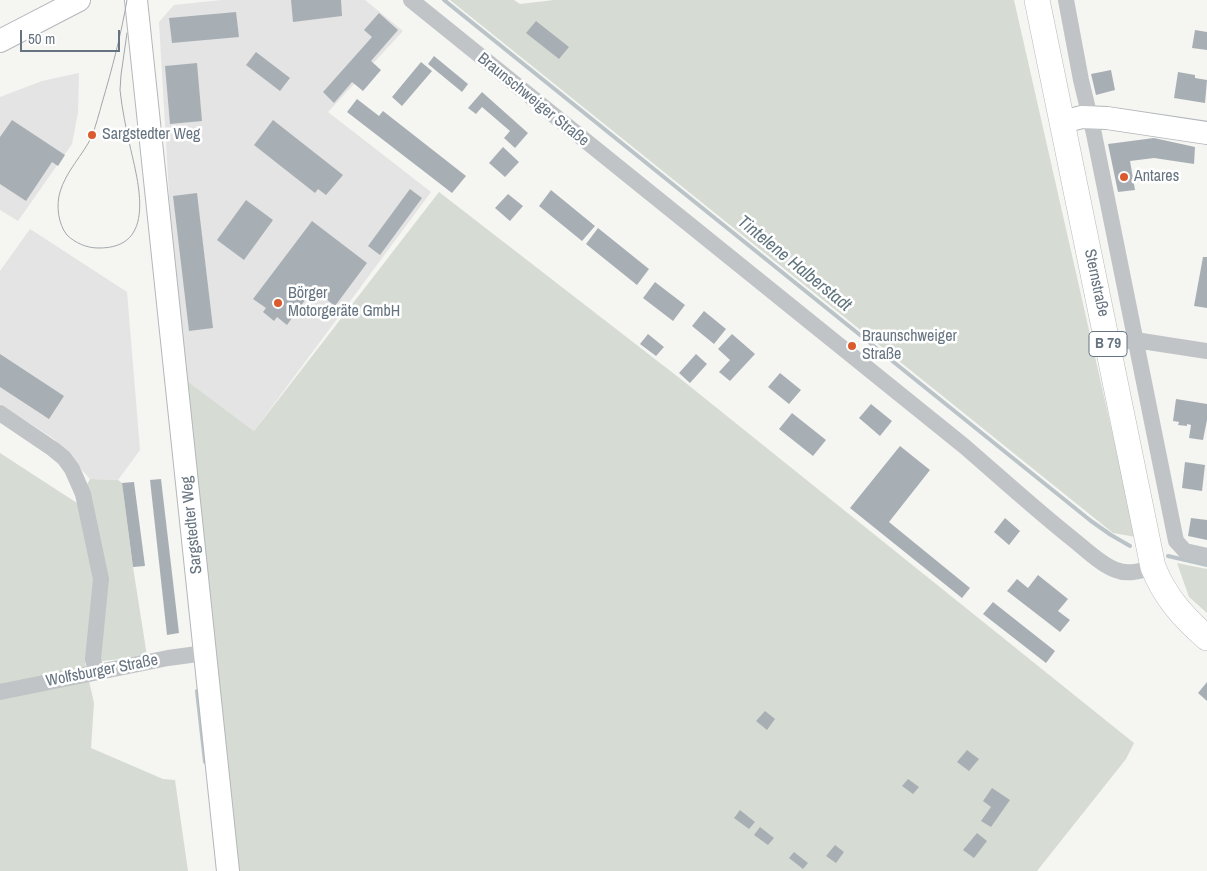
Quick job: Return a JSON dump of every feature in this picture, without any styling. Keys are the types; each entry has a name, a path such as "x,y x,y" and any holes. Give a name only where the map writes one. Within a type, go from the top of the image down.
{"main road":[{"name":"Sternstraße","path":"1037,0 1153,567"},
{"name":"B 79","path":"1153,567 1159,583 1167,596 1189,622 1207,638"}],"street":[{"path":"0,41 79,0"},
{"name":"Sargstedter Weg","path":"136,0 228,871"},
{"name":"Braunschweiger Straße","path":"411,0 964,446 1015,489 1043,516 1085,550 1116,570 1136,572 1153,567"},
{"name":"Sternstraße","path":"1066,0 1176,541 1185,551 1207,556"},
{"path":"1062,122 1091,117 1207,133"},
{"path":"1108,343 1135,340 1207,351"},
{"path":"0,413 53,448 64,458 72,469 83,494 101,579 93,659 96,672"},
{"name":"Wolfsburger Straße","path":"0,692 96,672 205,653"}],"shaded area":[{"path":"222,0 365,0 403,31 328,112 431,192 254,431 186,380 174,280 159,22 174,5"},
{"path":"450,0 514,0 520,4 554,0 1014,0 1136,537 1113,533"},
{"path":"79,73 78,112 72,144 18,221 0,210 0,97 42,81"},
{"path":"439,192 682,380 1134,743 1126,759 1037,871 239,871 186,380 254,431"},
{"path":"30,229 127,292 140,450 118,480 90,479 54,439 0,404 0,271"},
{"path":"0,453 77,503 90,479 118,480 122,483 147,656 85,663 94,703 91,748 163,779 175,780 188,871 0,871"},
{"path":"1177,563 1207,569 1207,613 1189,597"}],"building":[{"path":"291,0 341,0 342,16 293,22"},
{"path":"236,12 239,37 172,43 169,18"},
{"path":"379,13 398,30 371,61 381,70 363,91 352,82 334,103 323,92 372,37 364,30"},
{"path":"536,21 569,47 559,59 526,33"},
{"path":"1195,30 1207,32 1207,50 1192,48"},
{"path":"256,52 290,78 280,91 246,65"},
{"path":"434,56 468,84 462,92 428,64"},
{"path":"421,62 432,71 402,106 392,97"},
{"path":"197,63 202,121 170,124 165,66"},
{"path":"1111,70 1115,90 1096,95 1091,74"},
{"path":"1178,72 1195,75 1195,78 1207,80 1205,103 1174,98"},
{"path":"482,92 528,133 515,148 504,138 510,131 482,107 476,114 468,108"},
{"path":"357,99 379,116 383,111 466,176 452,193 347,112"},
{"path":"12,120 65,155 58,166 52,162 26,201 0,184 0,137"},
{"path":"273,120 343,175 326,195 318,189 315,193 254,145"},
{"name":"Antares","path":"1154,138 1195,147 1194,164 1154,158 1130,161 1135,190 1118,192 1108,144"},
{"path":"503,147 519,162 505,177 489,163"},
{"path":"410,189 422,198 380,255 368,246"},
{"path":"551,190 595,226 582,241 539,206"},
{"path":"197,193 213,328 189,331 173,196"},
{"path":"508,194 523,206 510,221 495,208"},
{"path":"246,200 273,220 244,260 217,240"},
{"path":"312,221 367,263 335,306 313,289 287,325 277,317 274,321 263,312 266,308 253,299"},
{"path":"598,228 649,269 637,285 586,244"},
{"path":"1203,257 1207,257 1207,308 1194,306"},
{"path":"655,282 685,305 673,321 643,298"},
{"path":"704,311 726,329 714,344 692,326"},
{"path":"648,334 664,347 656,356 640,344"},
{"path":"732,334 755,354 730,381 719,372 730,360 718,349"},
{"path":"0,354 64,396 49,419 0,387"},
{"path":"696,354 707,364 690,383 679,373"},
{"path":"780,373 801,390 789,404 768,387"},
{"path":"1176,399 1207,404 1207,420 1203,440 1189,438 1191,425 1178,425 1179,422 1173,421"},
{"path":"871,404 892,421 880,436 859,418"},
{"path":"792,413 826,440 813,456 779,429"},
{"path":"900,446 930,470 889,522 970,588 962,598 850,508"},
{"path":"1185,462 1205,465 1202,491 1182,488"},
{"path":"161,479 179,633 167,635 150,480"},
{"path":"134,482 145,566 133,567 122,483"},
{"path":"1005,518 1020,531 1009,545 994,532"},
{"path":"1191,518 1207,520 1207,540 1188,536"},
{"path":"1038,575 1068,599 1058,611 1070,620 1060,632 1007,591 1017,579 1028,588"},
{"path":"993,602 1055,651 1046,663 983,614"},
{"path":"1207,682 1207,701 1198,693"},
{"path":"765,711 775,719 767,730 756,721"},
{"path":"967,750 979,759 969,771 957,762"},
{"path":"908,779 919,787 913,794 902,786"},
{"path":"992,788 1010,800 991,827 981,821 991,807 983,801"},
{"path":"740,810 755,822 749,829 734,818"},
{"path":"760,827 774,838 768,845 754,835"},
{"path":"977,833 987,841 974,858 963,850"},
{"path":"835,845 844,852 836,863 826,856"},
{"path":"794,852 808,863 803,869 789,858"}],"waterway":[{"name":"Tintelene Halberstadt","path":"444,0 1091,521 1130,546"},
{"name":"Tintelene Halberstadt","path":"1168,556 1207,565"},
{"path":"197,691 205,762"}],"tram line":[{"path":"127,0 116,52 92,136 66,177 59,197 58,208 64,231 81,245 90,247 98,248 117,245 129,238 137,226 140,211 137,177 120,90 127,33"}],"place":[{"name":"Sargstedter Weg","path":"92,135"},
{"name":"Antares","path":"1124,177"},
{"name":"Börger Motorgeräte GmbH","path":"278,303"},
{"name":"Braunschweiger Straße","path":"852,346"}]}
